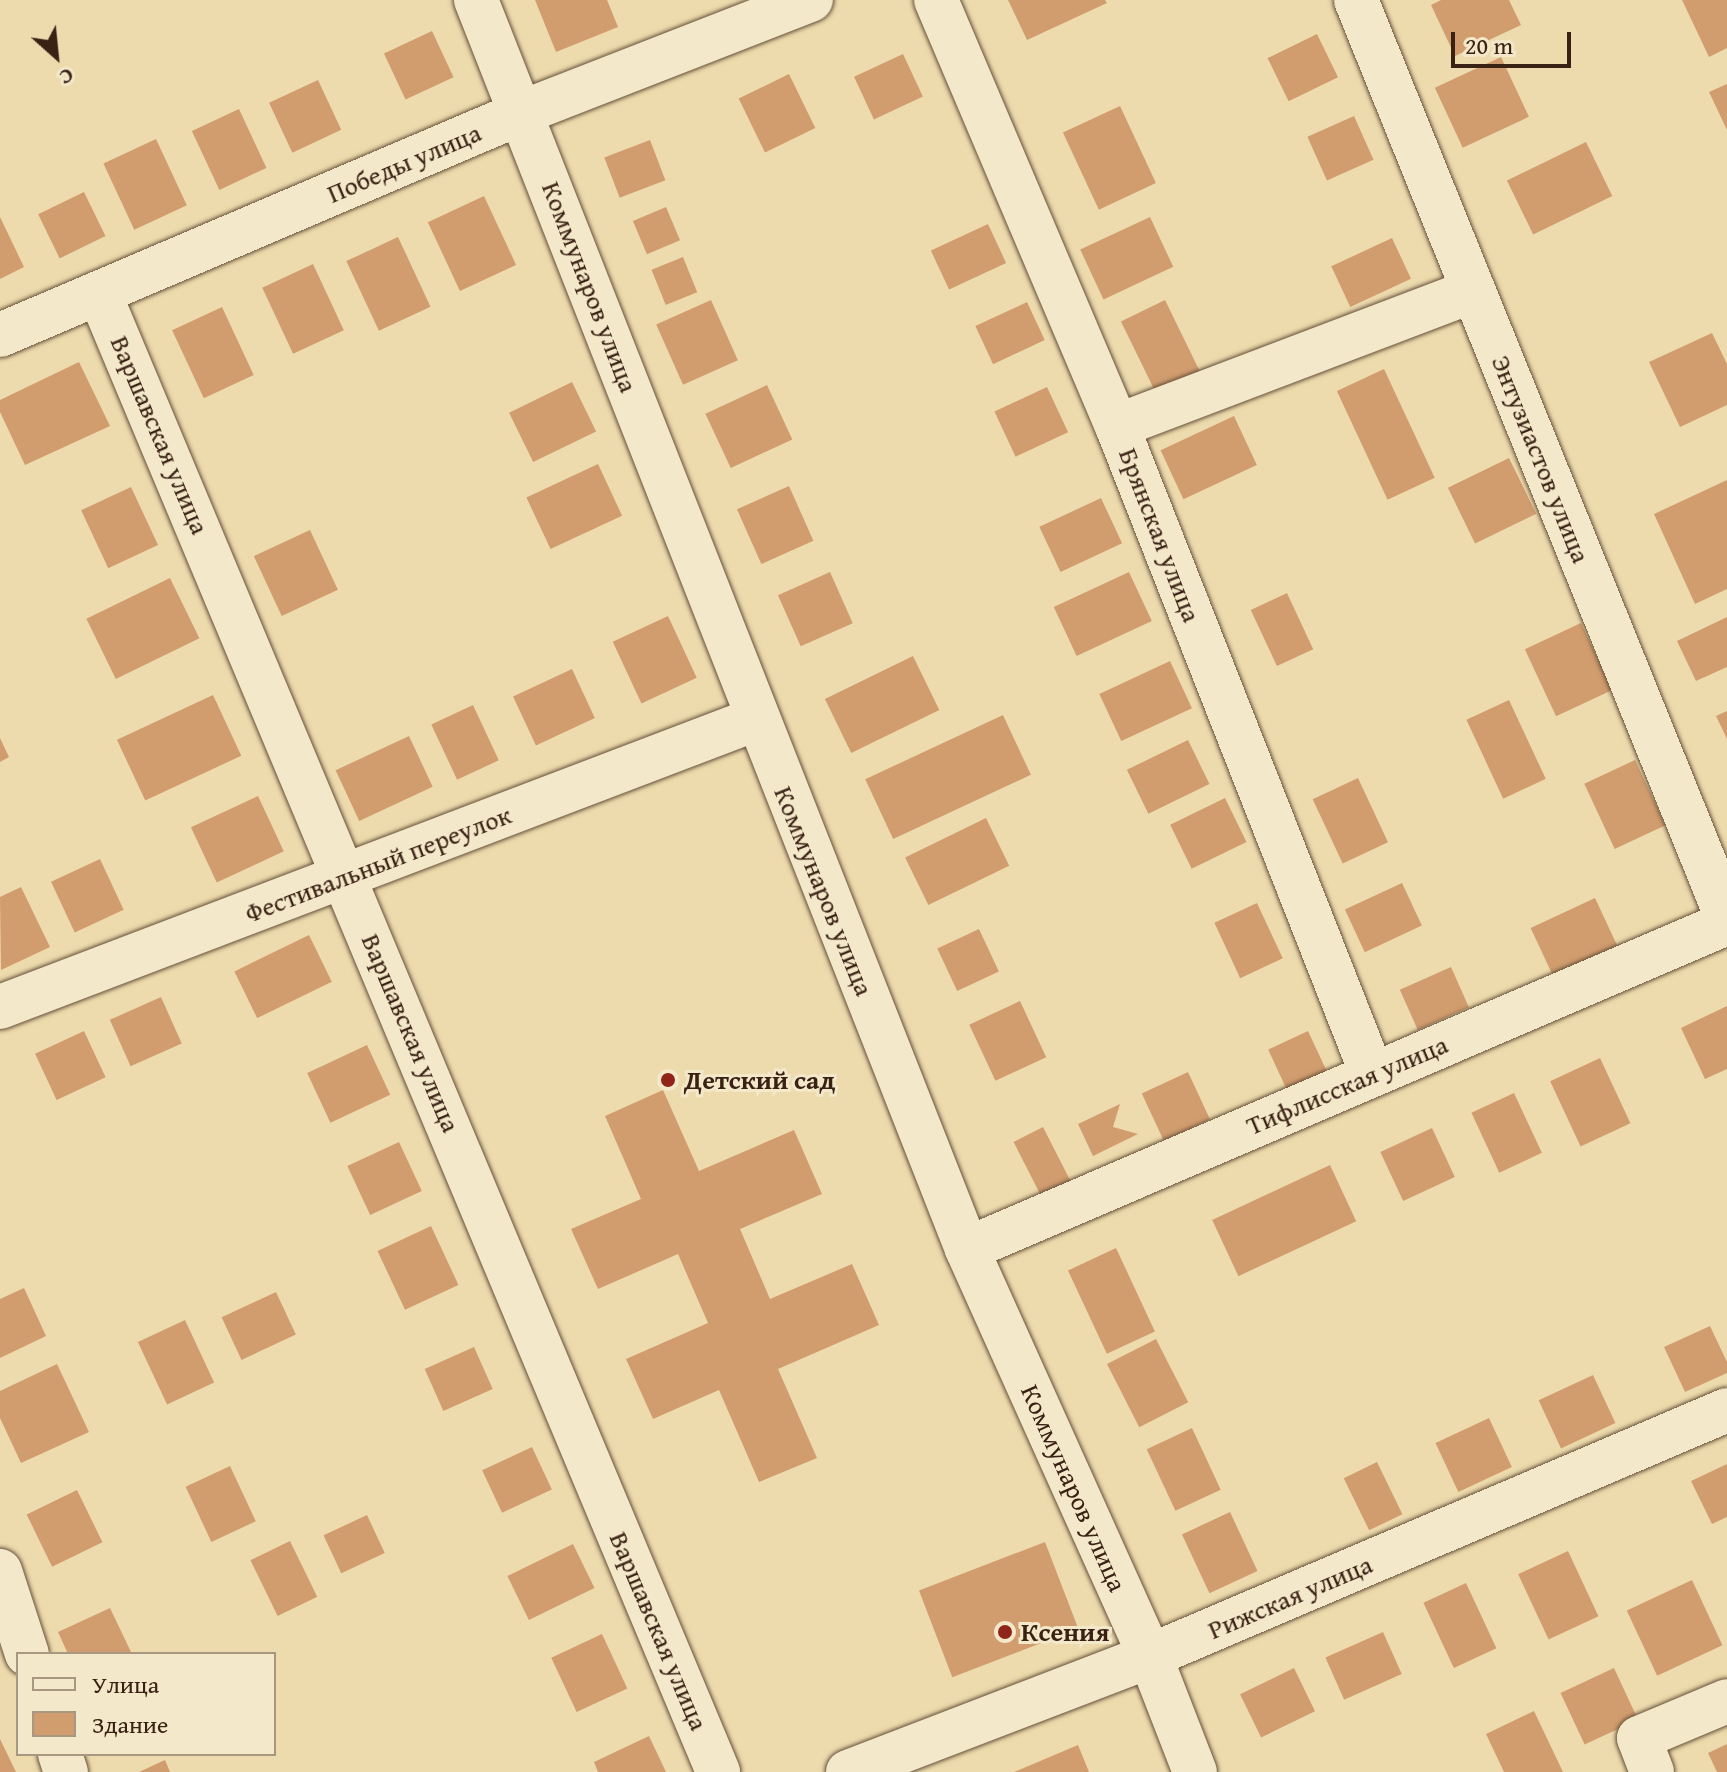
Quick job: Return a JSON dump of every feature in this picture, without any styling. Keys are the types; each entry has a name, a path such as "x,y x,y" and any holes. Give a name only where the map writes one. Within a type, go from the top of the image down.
{"street":[{"name":"Коммунаров улица","path":"476,0 523,112 756,719 967,1249 1150,1656 1195,1772"},
{"name":"Победы улица","path":"0,335 100,295 523,112 811,0"},
{"name":"Брянская улица","path":"936,0 1117,426 1372,1074"},
{"name":"Энтузиастов улица","path":"1356,0 1727,920"},
{"path":"1117,426 1473,291"},
{"name":"Варшавская улица","path":"100,295 718,1772"},
{"name":"Фестивальный переулок","path":"0,1007 756,719"},
{"name":"Тифлисская улица","path":"967,1249 1727,920"},
{"name":"Рижская улица","path":"848,1772 1150,1656 1727,1410"},
{"path":"0,1571 26,1652"},
{"path":"1652,1772 1639,1738 1727,1701"}],"building":[{"path":"535,0 607,0 618,27 556,52"},
{"path":"1008,0 1105,0 1107,3 1027,40"},
{"path":"1441,0 1509,0 1521,25 1455,56 1431,5"},
{"path":"1682,0 1727,0 1727,48 1709,57"},
{"path":"432,31 454,77 406,100 384,53"},
{"path":"1317,34 1338,77 1289,101 1268,58"},
{"path":"903,54 923,97 874,119 854,77"},
{"path":"1501,57 1529,117 1463,148 1435,88"},
{"path":"789,74 815,128 765,152 739,99"},
{"path":"318,80 341,130 292,153 269,103"},
{"path":"1727,84 1727,130 1709,92"},
{"path":"1120,106 1156,183 1099,210 1063,133"},
{"path":"239,109 266,168 219,190 192,131"},
{"path":"1354,116 1374,160 1327,181 1307,137"},
{"path":"156,139 187,205 134,230 103,164"},
{"path":"650,140 665,180 620,198 604,158"},
{"path":"1586,142 1612,196 1533,235 1507,181"},
{"path":"84,192 105,236 60,258 38,214"},
{"path":"484,196 516,265 460,291 428,222"},
{"path":"666,207 680,240 647,254 633,221"},
{"path":"0,217 24,267 0,279"},
{"path":"1150,217 1173,267 1103,299 1080,250"},
{"path":"988,224 1006,263 949,290 931,251"},
{"path":"398,237 431,307 379,331 346,261"},
{"path":"1392,238 1411,279 1350,307 1331,266"},
{"path":"683,257 697,292 666,305 651,270"},
{"path":"313,264 344,330 293,354 262,288"},
{"path":"711,300 738,360 683,385 656,324"},
{"path":"1165,300 1201,375 1157,396 1121,321"},
{"path":"1027,302 1045,340 993,364 975,326"},
{"path":"222,307 254,375 204,398 172,330"},
{"path":"1712,333 1727,364 1727,405 1680,427 1649,362"},
{"path":"79,362 110,426 25,465 0,412 0,400"},
{"path":"1384,369 1435,478 1388,500 1337,391"},
{"path":"572,382 596,431 533,462 509,413"},
{"path":"767,385 792,439 731,468 705,414"},
{"path":"1047,387 1068,432 1016,457 994,412"},
{"path":"1234,416 1257,465 1183,499 1161,450"},
{"path":"1509,458 1536,514 1475,544 1448,488"},
{"path":"598,464 622,516 550,549 526,497"},
{"path":"1727,480 1727,589 1695,604 1654,514"},
{"path":"789,486 813,541 761,564 737,509"},
{"path":"131,487 158,545 108,568 81,510"},
{"path":"1101,498 1122,543 1061,572 1039,527"},
{"path":"310,530 338,590 282,616 254,556"},
{"path":"830,572 853,623 801,646 778,595"},
{"path":"1129,572 1152,621 1077,656 1054,607"},
{"path":"170,578 199,638 116,679 86,619"},
{"path":"1287,593 1313,649 1277,666 1251,610"},
{"path":"668,616 697,678 641,703 613,642"},
{"path":"1727,617 1727,667 1696,681 1677,641"},
{"path":"1581,623 1612,690 1556,716 1525,649"},
{"path":"913,656 939,710 851,753 825,699"},
{"path":"1170,661 1192,708 1121,741 1099,694"},
{"path":"572,669 595,718 536,745 513,696"},
{"path":"213,695 241,756 145,801 117,740"},
{"path":"1509,700 1546,779 1503,799 1466,720"},
{"path":"473,705 499,760 457,780 431,724"},
{"path":"1727,711 1727,739 1716,716"},
{"path":"1003,715 1031,775 893,839 865,779"},
{"path":"409,736 433,787 359,821 336,770"},
{"path":"0,738 9,757 0,762"},
{"path":"1188,740 1209,784 1148,814 1127,770"},
{"path":"1635,760 1665,825 1615,849 1584,784"},
{"path":"1358,778 1388,842 1343,863 1313,799"},
{"path":"258,796 284,851 217,883 191,827"},
{"path":"1225,798 1246,842 1192,869 1170,825"},
{"path":"986,818 1009,866 928,905 905,857"},
{"path":"100,859 124,910 75,933 51,882"},
{"path":"1402,883 1422,926 1365,952 1345,910"},
{"path":"21,887 50,947 1,970 0,897"},
{"path":"1595,898 1617,946 1553,976 1531,928"},
{"path":"1257,903 1283,958 1240,978 1214,923"},
{"path":"979,929 999,972 957,991 937,948"},
{"path":"309,935 332,982 257,1018 234,971"},
{"path":"1451,967 1469,1007 1418,1030 1400,990"},
{"path":"161,997 182,1044 131,1066 110,1020"},
{"path":"1020,1001 1046,1057 995,1081 969,1025"},
{"path":"1727,1006 1727,1069 1705,1079 1681,1028"},
{"path":"84,1031 106,1077 57,1100 35,1054"},
{"path":"1308,1031 1327,1072 1287,1090 1268,1050"},
{"path":"367,1045 390,1095 330,1123 307,1073"},
{"path":"1600,1058 1630,1123 1581,1146 1550,1081"},
{"path":"1188,1072 1210,1119 1164,1141 1142,1094"},
{"path":"663,1090 699,1171 794,1130 822,1194 740,1229 770,1299 852,1264 879,1325 778,1369 817,1458 759,1482 719,1390 653,1419 626,1359 708,1323 678,1254 598,1289 571,1229 641,1199 605,1116"},
{"path":"1514,1093 1542,1153 1499,1173 1471,1113"},
{"path":"1120,1104 1113,1127 1138,1134 1093,1156 1078,1124"},
{"path":"1043,1127 1070,1180 1041,1195 1014,1142"},
{"path":"1432,1128 1455,1177 1403,1201 1380,1152"},
{"path":"399,1142 422,1191 370,1215 347,1166"},
{"path":"1330,1165 1356,1221 1238,1276 1212,1220"},
{"path":"431,1226 458,1285 405,1310 378,1251"},
{"path":"1116,1248 1155,1331 1107,1354 1068,1270"},
{"path":"24,1288 46,1336 0,1358 0,1299"},
{"path":"276,1292 296,1335 241,1360 222,1317"},
{"path":"185,1320 214,1383 167,1405 138,1342"},
{"path":"1710,1326 1727,1362 1727,1373 1685,1392 1664,1347"},
{"path":"1156,1339 1188,1402 1139,1427 1107,1364"},
{"path":"474,1347 493,1389 443,1411 425,1369"},
{"path":"57,1364 89,1432 21,1463 0,1418 0,1391"},
{"path":"1593,1375 1615,1423 1561,1448 1539,1400"},
{"path":"1489,1418 1512,1467 1458,1492 1436,1443"},
{"path":"1192,1428 1221,1490 1175,1511 1147,1449"},
{"path":"532,1447 552,1490 502,1513 482,1470"},
{"path":"1377,1462 1402,1514 1369,1530 1344,1478"},
{"path":"1727,1464 1727,1517 1712,1524 1691,1481"},
{"path":"230,1466 256,1521 211,1542 186,1487"},
{"path":"77,1490 102,1542 52,1567 27,1515"},
{"path":"1230,1512 1257,1571 1209,1593 1182,1534"},
{"path":"367,1515 385,1553 341,1573 323,1535"},
{"path":"290,1541 317,1597 278,1616 250,1560"},
{"path":"1045,1542 1078,1629 952,1677 919,1590"},
{"path":"573,1544 594,1588 529,1620 507,1576"},
{"path":"1568,1551 1598,1616 1549,1639 1518,1574"},
{"path":"1692,1580 1722,1645 1657,1676 1627,1610"},
{"path":"1466,1583 1496,1648 1454,1668 1423,1603"},
{"path":"110,1608 131,1652 67,1652 58,1632"},
{"path":"1383,1632 1402,1674 1344,1700 1325,1658"},
{"path":"602,1634 627,1688 577,1712 551,1658"},
{"path":"1294,1668 1315,1711 1261,1737 1240,1694"},
{"path":"1614,1668 1638,1720 1585,1745 1561,1693"},
{"path":"1534,1711 1563,1772 1504,1772 1486,1734"},
{"path":"649,1736 666,1772 598,1772 594,1762"},
{"path":"0,1739 16,1772 0,1772"},
{"path":"1727,1744 1727,1772 1717,1772 1708,1753"},
{"path":"1078,1745 1089,1772 1014,1772"},
{"path":"165,1760 170,1772 139,1772"}],"place":[{"name":"Детский сад","path":"668,1080"},
{"name":"Ксения","path":"1005,1632"}]}
